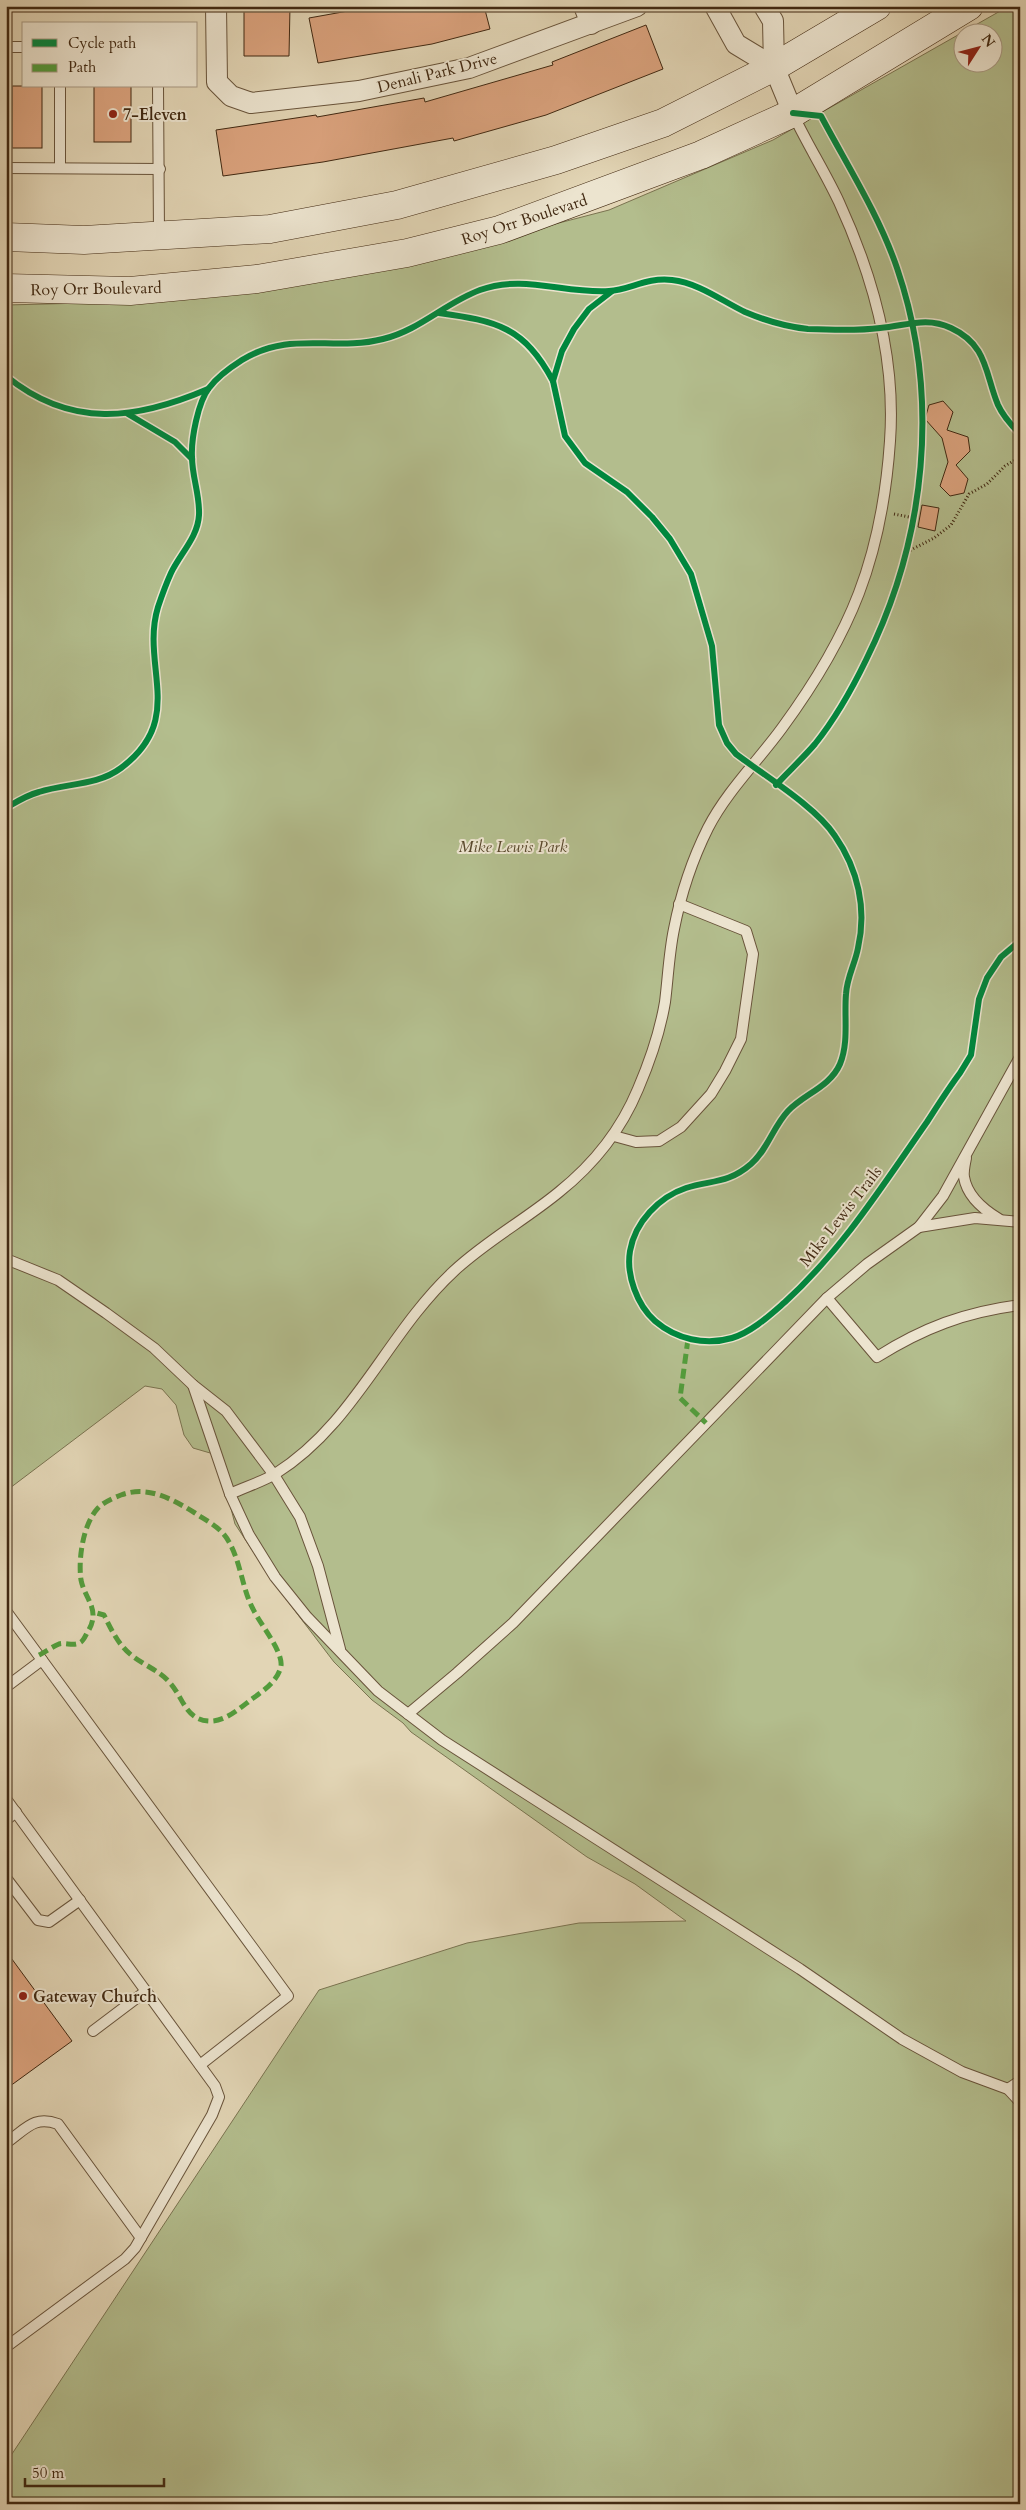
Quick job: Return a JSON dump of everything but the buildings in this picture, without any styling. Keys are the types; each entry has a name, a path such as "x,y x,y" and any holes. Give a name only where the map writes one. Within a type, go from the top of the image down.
{"main road":[{"path":"6,237 84,240 270,229 397,205 556,160 663,123 774,66 878,6"},
{"name":"Roy Orr Boulevard","path":"6,288 130,291 257,278 407,253 499,230 701,155 793,113 969,6"}],"street":[{"name":"Denali Park Drive","path":"216,6 217,82 231,96 251,103 359,91 469,68 588,15 637,6"},
{"path":"715,6 736,44 774,66"},
{"path":"764,6 773,21 774,66 793,113"}],"lane":[{"path":"6,48 22,48"},
{"path":"60,88 60,168"},
{"path":"158,88 159,235"},
{"path":"230,1494 274,1475 307,1449 340,1417 422,1305 454,1271 561,1191 590,1164 614,1136 638,1090 652,1053 664,1008 673,932 679,904 696,852 712,822 789,718 830,658 862,590 876,543 881,512 890,437 890,381 882,328 873,291 858,248 838,199 805,140 793,113"},
{"path":"6,168 160,169"},
{"path":"614,1136 636,1142 659,1141 681,1127 710,1094 725,1071 741,1039 753,954 746,931 679,904"},
{"path":"408,1714 457,1674 513,1622 827,1298 867,1264 919,1227 943,1196 1020,1057"},
{"path":"966,1153 964,1177 972,1195 982,1209 1002,1220"},
{"path":"919,1227 975,1218 1020,1222"},
{"path":"6,1259 58,1280 98,1307 154,1348 193,1385 226,1411 274,1475 300,1517 318,1566 340,1650"},
{"path":"827,1298 877,1357 910,1336 950,1320 993,1308 1020,1305"},
{"path":"193,1385 230,1494 249,1536 275,1577 306,1617 340,1650 378,1692 442,1740 800,1969 902,2039 962,2072 995,2086 1008,2089 1020,2102"},
{"path":"6,1611 288,1996 200,2065"},
{"path":"6,1687 42,1660"},
{"path":"6,1799 200,2065 215,2086 219,2097 212,2115 141,2238 125,2259 6,2347"},
{"path":"6,1820 16,1812"},
{"path":"6,1878 38,1920 49,1922 80,1900"},
{"path":"93,2031 146,1991"},
{"path":"1008,2089 1020,2081"},
{"path":"6,2143 37,2121 44,2119 58,2124 141,2238"}],"path":[{"path":"907,552 934,538 951,525 969,494 987,484 1005,466 1020,457"},
{"path":"881,512 914,518"}],"green space":[{"name":"Mike Lewis Park","path":"1009,6 1020,6 1020,2504 6,2504 6,2463 319,1990 467,1943 579,1923 686,1921 635,1884 587,1857 411,1732 403,1723 372,1700 334,1662 276,1586 235,1524 217,1455 193,1448 184,1435 176,1405 162,1389 145,1386 6,1491 6,305 124,302 362,274 609,210 773,140 954,37 954,72 1004,72 1004,22 981,22"}],"marked path":[{"path":"688,1339 680,1398 706,1423"},
{"path":"39,1655 59,1644 76,1644 84,1638 93,1618 93,1611 83,1587 80,1572 85,1532 93,1515 106,1502 131,1492 141,1492 160,1495 178,1503 214,1525 226,1537 236,1558 249,1601 275,1645 281,1660 281,1666 277,1676 270,1685 237,1710 215,1721 201,1720 190,1713 166,1678 128,1653 115,1636 104,1615 93,1612"}],"cycle path":[{"path":"776,785 815,744 836,714 861,671 886,614 902,566 914,517 920,467 922,417 919,367 911,317 890,248 862,190 821,116 793,113"},
{"path":"6,808 35,793 92,781 112,774 141,749 152,730 157,711 154,629 158,607 171,573 192,538 198,523 199,508 192,464 192,449 199,411 205,394 224,372 260,351 295,344 346,344 383,339 421,323 467,295 496,286 528,284 576,290 609,291 654,280 672,280 692,285 752,315 800,328 862,330 924,322 942,324 963,335 979,352 984,361 998,405 1005,417 1020,434"},
{"name":"Mike Lewis Trails","path":"611,292 589,309 574,329 562,351 553,381 565,436 585,463 627,492 652,517 670,539 691,574 712,646 719,725 727,743 736,754 803,803 826,825 835,836 850,862 861,904 861,933 847,988 843,1056 836,1072 830,1079 788,1111 762,1152 751,1164 727,1178 695,1185 676,1192 658,1204 637,1230 630,1251 631,1279 643,1307 655,1321 672,1332 691,1339 712,1341 732,1338 747,1332 760,1323 806,1282 861,1216 960,1073 971,1055 979,999 987,978 1001,957 1020,941"},
{"path":"439,313 477,319 507,330 531,349 553,381"},
{"path":"6,376 30,393 55,405 79,412 104,414 155,408 208,389"},
{"path":"128,414 175,442 192,459"}],"place":[{"name":"7-Eleven","path":"113,114"},
{"name":"Gateway Church","path":"23,1996"}]}
